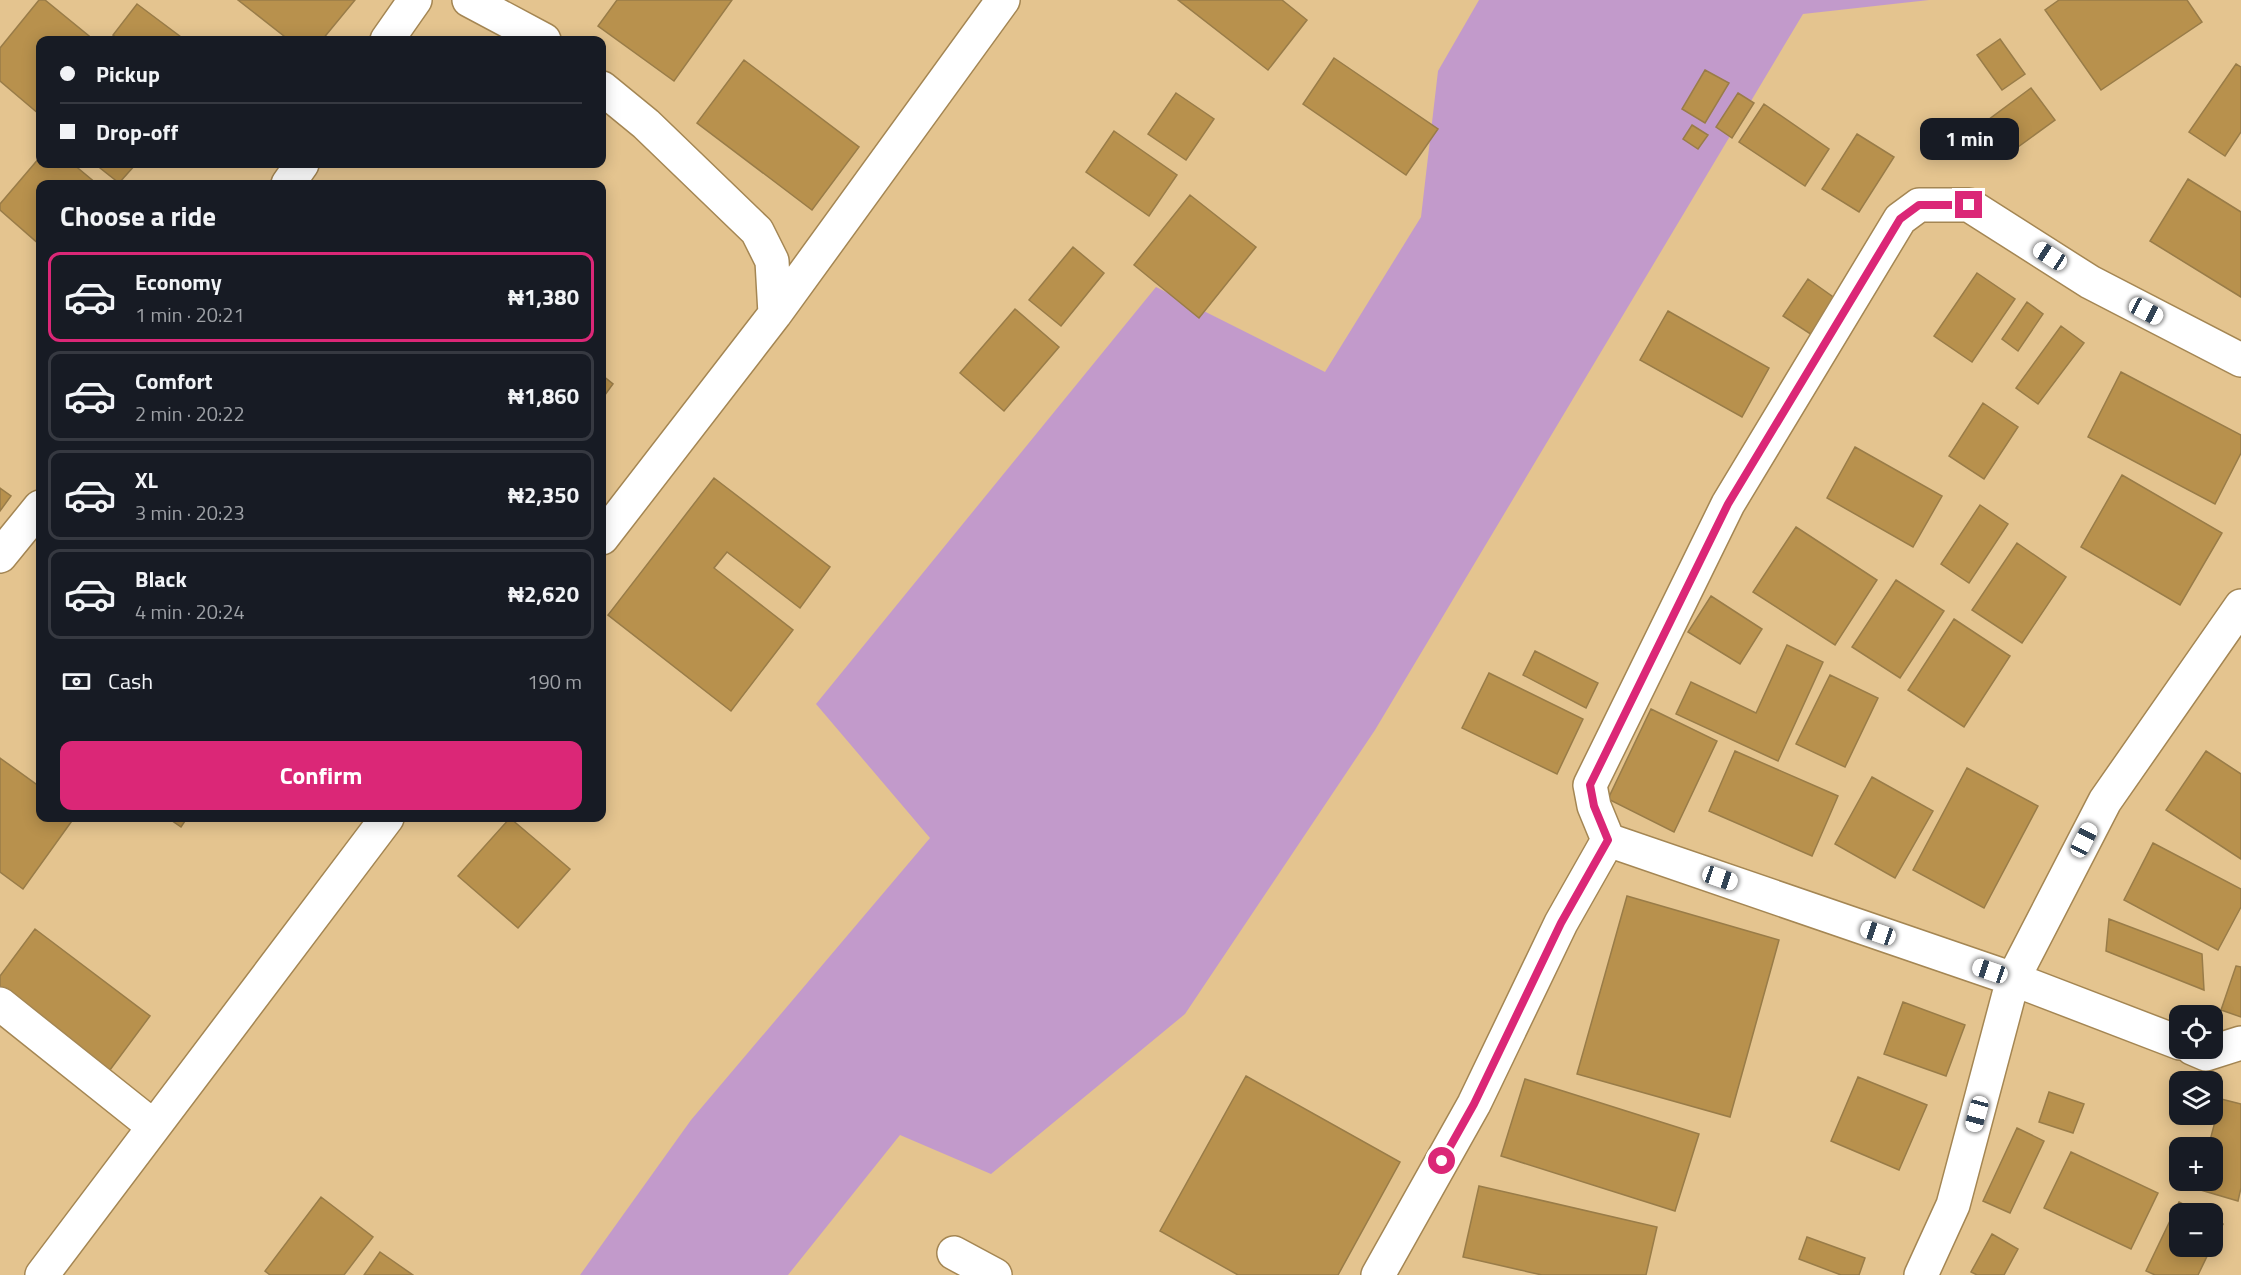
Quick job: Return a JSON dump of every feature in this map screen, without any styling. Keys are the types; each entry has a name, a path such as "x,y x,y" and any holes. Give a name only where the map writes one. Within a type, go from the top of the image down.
{"street":[{"path":"390,36 415,0"},
{"path":"469,0 536,36"},
{"path":"606,533 775,314 1003,0"},
{"path":"606,91 646,124 757,231 772,261 775,314"},
{"path":"2169,1039 2013,979 1608,840 1594,806 1590,785 1728,504 1900,219 1919,205 1969,205 2090,282 2241,360"},
{"path":"0,556 36,512"},
{"path":"1921,1275 1953,1205 2013,979 2105,801 2241,606"},
{"path":"42,1275 384,822"},
{"path":"1378,1275 1474,1104 1561,923 1608,840"},
{"path":"0,1004 153,1126"},
{"path":"2223,1048 2241,1042"},
{"path":"954,1253 995,1275"}],"shaded area":[{"path":"1479,0 1929,0 1803,14 1375,730 1185,1014 991,1174 900,1135 788,1275 580,1275 691,1120 930,838 816,704 1156,287 1325,372 1421,217 1438,71"}],"building":[{"path":"39,0 45,0 89,36 36,36 36,112 0,81 0,48"},
{"path":"238,0 355,0 325,36 284,36"},
{"path":"617,0 732,0 674,81 598,26"},
{"path":"1178,0 1282,0 1307,20 1268,70"},
{"path":"2059,0 2187,0 2202,22 2101,90 2045,10"},
{"path":"137,4 180,36 114,36"},
{"path":"2000,39 2025,74 2002,90 1977,55"},
{"path":"1334,58 1438,129 1406,175 1303,104"},
{"path":"744,60 859,147 812,210 697,123"},
{"path":"2236,64 2241,67 2241,132 2225,156 2189,132"},
{"path":"1705,70 1729,83 1705,123 1682,109"},
{"path":"2031,88 2055,120 2007,155 1984,123"},
{"path":"1176,93 1214,119 1186,160 1148,134"},
{"path":"1738,93 1754,103 1732,138 1716,127"},
{"path":"1764,104 1829,149 1805,186 1739,142"},
{"path":"1692,125 1708,135 1698,149 1683,139"},
{"path":"1114,131 1177,175 1149,216 1086,172"},
{"path":"1857,134 1894,157 1859,212 1822,189"},
{"path":"36,162 36,168 78,168 92,180 36,180 36,242 0,210 0,204"},
{"path":"100,168 132,168 122,180 115,180"},
{"path":"2188,179 2241,212 2241,297 2150,241"},
{"path":"1190,195 1256,247 1199,318 1134,265"},
{"path":"1073,247 1104,273 1061,326 1029,300"},
{"path":"1977,273 2015,299 1972,362 1934,336"},
{"path":"1808,279 1836,299 1812,335 1783,316"},
{"path":"2027,302 2043,314 2018,351 2002,339"},
{"path":"1015,309 1059,347 1004,411 960,373"},
{"path":"1668,311 1769,368 1742,417 1640,360"},
{"path":"2061,326 2084,343 2038,404 2016,388"},
{"path":"2121,372 2241,435 2241,453 2215,504 2088,437"},
{"path":"606,378 613,384 606,394"},
{"path":"1983,403 2018,427 1984,479 1949,456"},
{"path":"1855,447 1942,496 1913,547 1827,498"},
{"path":"2122,475 2222,533 2180,605 2081,547"},
{"path":"714,478 830,567 800,608 727,552 714,568 793,630 731,711 608,615"},
{"path":"0,488 11,496 0,511"},
{"path":"1980,505 2008,524 1969,583 1941,564"},
{"path":"1796,527 1877,580 1835,645 1753,592"},
{"path":"2017,543 2066,577 2022,643 1972,610"},
{"path":"1896,580 1944,611 1900,678 1852,647"},
{"path":"1711,596 1762,629 1740,664 1688,632"},
{"path":"1954,619 2010,656 1964,727 1908,690"},
{"path":"1787,645 1823,662 1778,761 1676,714 1691,682 1756,713"},
{"path":"1535,651 1598,683 1586,708 1523,675"},
{"path":"1489,673 1583,719 1557,774 1462,728"},
{"path":"1830,675 1878,698 1845,767 1796,744"},
{"path":"1651,709 1717,741 1674,832 1608,799"},
{"path":"1735,751 1838,796 1812,856 1709,811"},
{"path":"2206,751 2241,774 2241,859 2166,810"},
{"path":"0,758 36,784 36,822 71,822 23,889 0,872"},
{"path":"1967,768 2038,806 1984,908 1913,870"},
{"path":"1872,777 1933,811 1895,878 1835,844"},
{"path":"174,822 184,822 181,827"},
{"path":"506,822 515,822 570,869 518,928 458,876"},
{"path":"2153,843 2241,889 2241,907 2218,950 2124,900"},
{"path":"1627,896 1779,940 1730,1117 1577,1074"},
{"path":"2109,919 2202,954 2204,990 2106,951"},
{"path":"35,929 150,1016 107,1074 0,995 0,976"},
{"path":"2236,966 2241,967 2241,1017 2223,1011 2223,1005"},
{"path":"1903,1002 1965,1025 1946,1076 1884,1054"},
{"path":"1246,1076 1400,1162 1338,1275 1238,1275 1160,1231"},
{"path":"1858,1077 1927,1105 1899,1170 1831,1141"},
{"path":"1525,1079 1699,1134 1675,1211 1501,1156"},
{"path":"2049,1092 2084,1104 2073,1133 2039,1122"},
{"path":"2223,1100 2241,1104 2241,1188 2238,1201 2204,1191 2223,1191 2223,1137 2211,1137 2214,1125 2223,1125"},
{"path":"2017,1128 2044,1141 2010,1213 1983,1201"},
{"path":"2071,1152 2158,1193 2131,1249 2044,1208"},
{"path":"1479,1186 1657,1227 1646,1275 1542,1275 1463,1257"},
{"path":"321,1197 373,1237 344,1275 270,1275 265,1271"},
{"path":"2169,1223 2169,1257 2207,1257 2198,1275 2155,1275 2146,1271"},
{"path":"1992,1234 2018,1249 2004,1275 1977,1275 1971,1272"},
{"path":"1807,1237 1865,1258 1859,1275 1841,1275 1799,1259"},
{"path":"380,1252 413,1275 364,1275"}],"route":[{"path":"1442,1161 1474,1104 1561,923 1608,840 1594,806 1590,785 1728,504 1900,219 1919,205 1969,205"}]}
